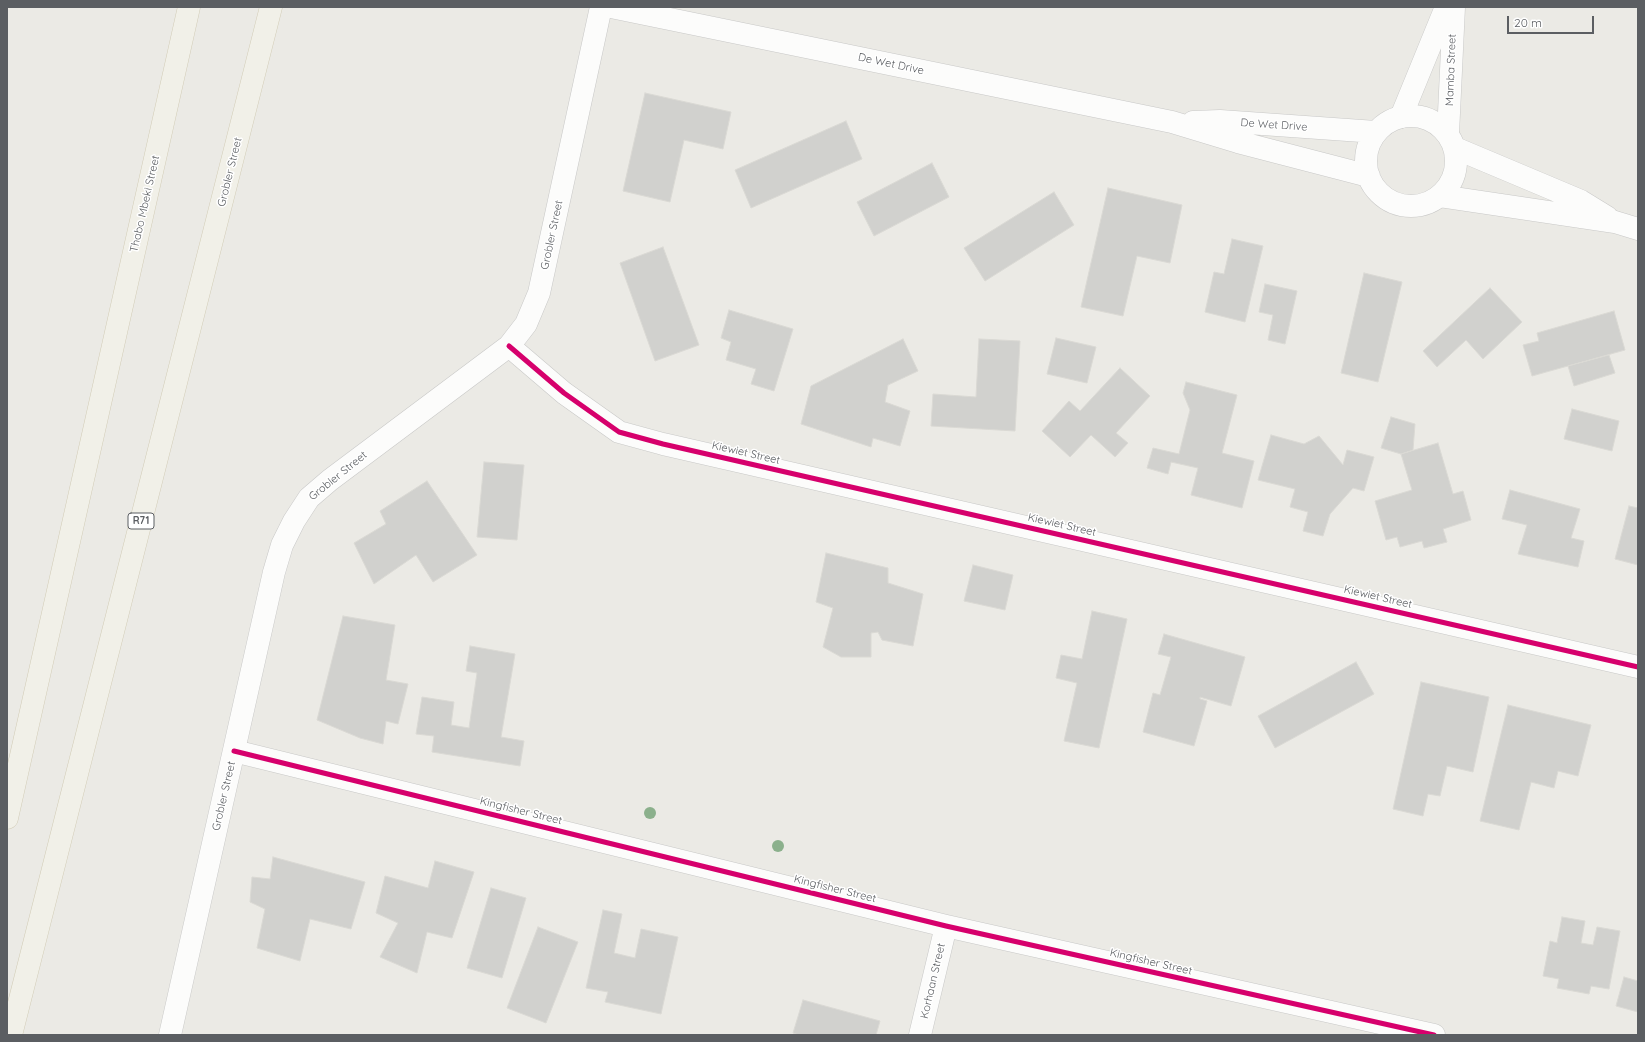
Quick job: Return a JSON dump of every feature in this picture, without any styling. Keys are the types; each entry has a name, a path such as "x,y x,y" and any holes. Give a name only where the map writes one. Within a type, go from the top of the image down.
{"main road":[{"name":"Thabo Mbeki Street","path":"7,818 189,7"},
{"name":"Grobler Street","path":"11,1035 271,7"}],"street":[{"name":"Grobler Street","path":"170,1035 274,572 282,545 294,521 309,498 330,480 509,346 526,324 539,293 601,7"},
{"name":"De Wet Drive","path":"611,7 1172,122 1238,142 1369,176"},
{"name":"Mamba Street","path":"1401,117 1446,7"},
{"name":"Mamba Street","path":"1452,141 1454,7"},
{"path":"1414,115 1427,118 1438,124 1452,141 1457,161 1455,174 1449,186 1440,196 1427,203 1413,206 1399,205 1386,199 1376,189 1369,176 1366,165 1366,153 1376,132 1387,122 1401,117 1414,115"},
{"name":"De Wet Drive","path":"1172,122 1220,122 1376,132"},
{"path":"1452,141 1581,201 1615,222"},
{"path":"1440,196 1615,222 1638,229"},
{"name":"Kiewiet Street","path":"509,346 570,397 619,432 626,434 663,444 1638,666"},
{"name":"Kingfisher Street","path":"234,751 946,926 1434,1035"},
{"name":"Korhaan Street","path":"920,1035 946,926"}],"building":[{"path":"645,93 731,112 723,149 684,140 670,202 623,191"},
{"path":"846,121 862,159 751,208 735,170"},
{"path":"932,163 949,197 874,236 857,202"},
{"path":"1108,188 1182,205 1170,263 1137,256 1123,316 1081,307"},
{"path":"1054,192 1074,225 985,281 964,248"},
{"path":"1232,239 1263,246 1245,322 1205,312 1214,272 1224,274"},
{"path":"663,247 699,345 655,361 620,263"},
{"path":"1364,273 1402,282 1378,382 1341,373"},
{"path":"1265,284 1297,291 1285,344 1268,340 1273,315 1259,312"},
{"path":"1490,288 1522,322 1483,359 1466,340 1437,367 1423,351"},
{"path":"729,310 793,329 774,391 751,384 756,369 726,360 731,342 721,338"},
{"path":"1614,311 1625,350 1532,376 1523,345 1539,341 1537,333"},
{"path":"1056,338 1096,347 1087,383 1047,374"},
{"path":"903,339 918,371 888,385 885,402 910,411 900,446 873,438 871,447 801,424 811,386"},
{"path":"979,339 1020,341 1015,431 931,426 933,394 976,397"},
{"path":"1609,355 1615,373 1574,386 1568,366"},
{"path":"1120,368 1150,396 1116,433 1128,443 1115,457 1091,435 1070,457 1042,431 1069,401 1080,411"},
{"path":"1186,382 1237,395 1222,453 1254,461 1242,508 1191,495 1198,468 1171,462 1168,474 1147,468 1153,448 1179,454 1190,410 1183,393"},
{"path":"1572,409 1619,421 1612,451 1564,439"},
{"path":"1391,417 1415,424 1413,450 1401,454 1381,448"},
{"path":"1271,435 1304,444 1319,436 1343,465 1347,450 1374,457 1364,491 1353,488 1330,514 1323,536 1303,531 1308,512 1290,507 1295,489 1258,480"},
{"path":"1438,443 1453,494 1463,491 1471,520 1443,529 1447,542 1424,548 1422,541 1400,547 1397,537 1386,540 1375,501 1412,490 1401,454"},
{"path":"484,462 524,465 517,540 477,537"},
{"path":"427,481 477,555 433,582 416,555 374,584 354,543 386,524 380,511"},
{"path":"1510,490 1580,509 1571,538 1584,541 1578,567 1518,554 1527,525 1502,519"},
{"path":"1629,506 1638,508 1638,565 1615,559"},
{"path":"826,553 888,568 888,583 923,594 913,646 882,640 878,632 871,633 871,657 841,657 823,647 833,608 816,602"},
{"path":"973,565 1013,575 1005,610 964,601"},
{"path":"1092,611 1127,619 1099,748 1064,741 1077,683 1056,678 1061,655 1082,659"},
{"path":"343,616 395,625 386,680 408,684 398,724 386,721 383,744 360,738 317,720"},
{"path":"1164,634 1245,657 1231,706 1200,697 1200,699 1207,701 1194,746 1143,732 1153,693 1160,695 1171,657 1158,654"},
{"path":"470,646 515,654 501,737 524,741 520,766 432,752 434,736 416,734 422,697 454,702 451,725 469,728 477,673 466,671"},
{"path":"1356,662 1374,694 1275,748 1258,716"},
{"path":"1421,682 1489,697 1473,772 1447,766 1440,796 1428,794 1423,816 1393,809"},
{"path":"1508,705 1591,725 1578,776 1558,771 1554,788 1531,782 1519,830 1480,821"},
{"path":"273,857 365,882 351,929 310,919 300,961 257,948 265,909 250,902 252,877 270,879"},
{"path":"435,861 474,872 452,938 427,932 417,973 380,957 398,923 376,913 385,876 428,888"},
{"path":"491,888 526,898 502,978 467,968"},
{"path":"603,910 622,914 614,953 635,958 641,929 678,937 661,1014 605,1002 608,992 586,988"},
{"path":"1562,917 1585,921 1581,943 1593,945 1597,927 1620,931 1609,989 1591,986 1589,994 1557,988 1559,979 1543,976 1550,941 1557,943"},
{"path":"538,927 578,942 546,1023 507,1008"},
{"path":"1624,977 1638,981 1638,1012 1616,1006"},
{"path":"803,1000 880,1021 876,1035 799,1035 793,1033"}],"cycle path":[{"path":"509,346 564,393 619,432 663,444 1638,667"},
{"path":"234,751 946,926 1434,1035"}]}
